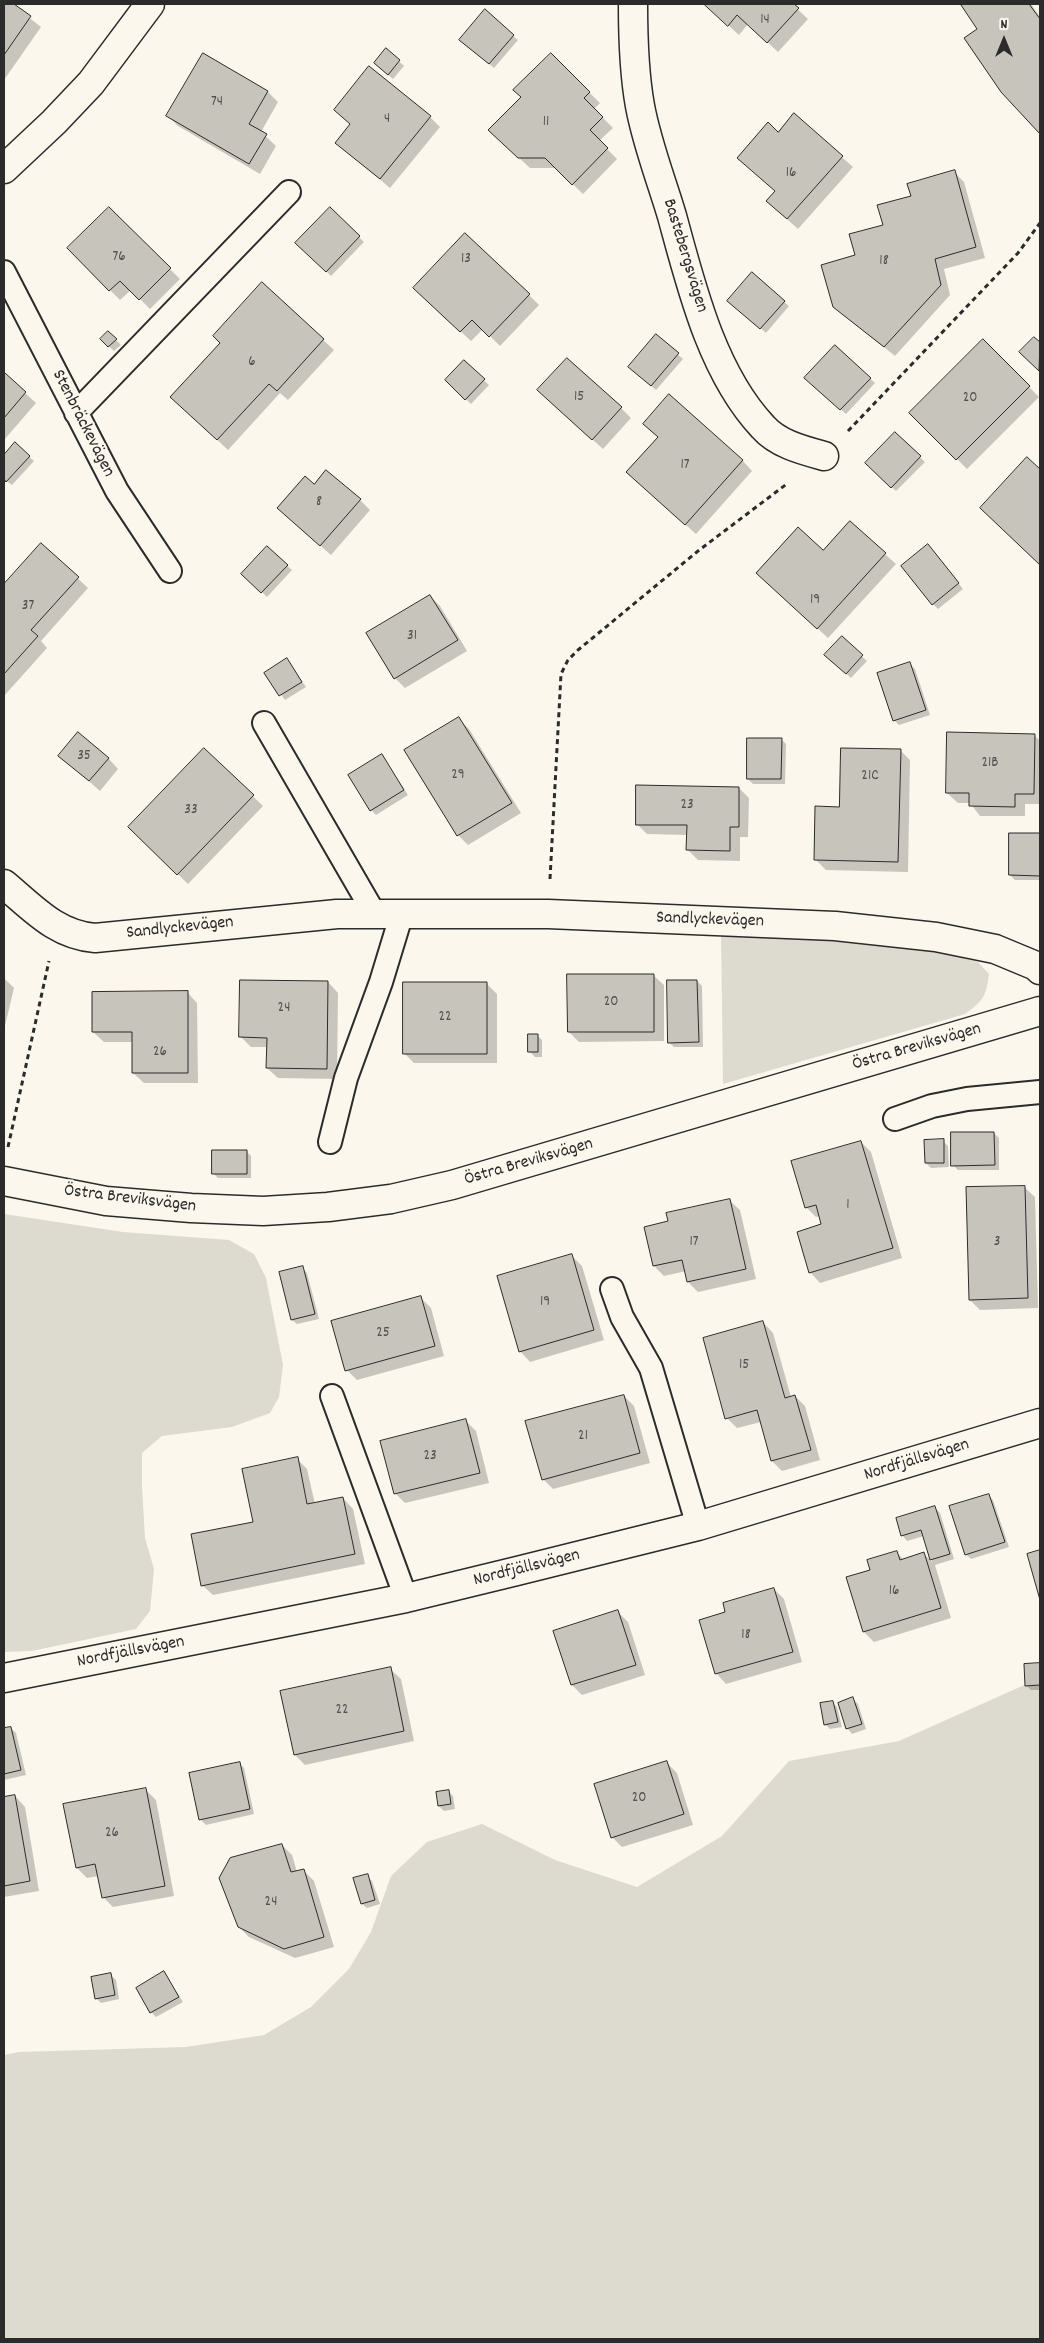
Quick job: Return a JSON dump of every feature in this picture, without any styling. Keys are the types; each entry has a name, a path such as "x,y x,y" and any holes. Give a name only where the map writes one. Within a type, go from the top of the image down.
{"street":[{"path":"4,169 54,122 91,83 150,4"},
{"name":"Bastebergsvägen","path":"633,4 635,70 640,106 686,267 709,335 736,394 764,428 792,447 824,456"},
{"name":"Sandlyckevägen","path":"4,884 57,928 78,936 95,938 337,914 402,912 548,914 835,926 936,937 995,949 1036,966 1040,970"},
{"name":"Östra Breviksvägen","path":"4,1181 106,1201 191,1208 263,1211 328,1207 391,1199 452,1185 1040,1011"},
{"name":"Nordfjällsvägen","path":"4,1678 406,1598 698,1526 1040,1423"}],"lane":[{"path":"76,413 289,192"},
{"name":"Stenbräckevägen","path":"4,272 117,492 170,571"},
{"path":"264,723 374,913"},
{"path":"330,1142 346,1078 382,982 402,912"},
{"path":"895,1119 932,1106 967,1099 1040,1092"},
{"path":"612,1289 622,1317 651,1368 698,1526"},
{"path":"332,1396 406,1598"}],"path":[{"path":"548,914 561,674 568,660 698,551 824,456 924,354 1018,253 1040,222"},
{"path":"8,1149 57,928"}],"shaded area":[{"path":"721,932 878,943 949,954 978,962 989,974 988,982 983,998 965,1014 723,1084"},
{"path":"4,1214 123,1232 229,1240 254,1254 266,1278 283,1365 279,1397 270,1413 232,1427 162,1436 142,1453 145,1538 154,1569 150,1611 136,1629 32,1651 4,1652"},
{"path":"1040,1678 1040,2339 4,2339 4,2055 19,2052 186,2047 264,2035 311,2007 349,1969 371,1932 391,1876 427,1842 482,1824 555,1860 637,1887 722,1836 789,1761 899,1741"}],"building":[{"path":"4,4 14,4 31,16 4,55"},
{"path":"704,4 794,4 799,8 767,43 737,15 728,26"},
{"path":"1029,4 1040,19 1040,134 1001,92 964,38 977,29 961,5"},
{"path":"485,9 514,35 489,64 459,40"},
{"path":"386,48 400,60 388,75 374,63"},
{"path":"203,53 268,91 249,124 267,134 249,164 166,116"},
{"path":"551,53 590,92 584,98 603,117 590,130 608,148 572,185 545,158 518,158 488,130 521,97 513,90"},
{"path":"369,66 431,116 380,179 335,143 350,124 334,110"},
{"path":"794,113 843,156 787,219 766,201 775,191 737,158 768,122 778,132"},
{"path":"955,170 976,247 935,259 941,285 884,347 833,307 821,265 855,255 849,234 883,225 877,205 911,196 907,184"},
{"path":"109,207 171,268 139,300 120,281 109,291 67,248"},
{"path":"330,207 360,236 326,272 295,243"},
{"path":"465,233 530,294 489,337 472,320 460,332 413,288"},
{"path":"752,272 785,301 760,329 727,301"},
{"path":"262,282 324,339 277,391 269,384 217,440 170,397 220,343 213,336"},
{"path":"108,331 117,339 108,347 100,339"},
{"path":"656,334 679,353 651,386 628,367"},
{"path":"1034,337 1040,342 1039,371 1019,352"},
{"path":"983,339 1030,386 956,460 909,413"},
{"path":"835,345 871,378 840,410 804,378"},
{"path":"567,358 622,407 592,440 537,390"},
{"path":"464,360 485,379 465,400 445,380"},
{"path":"4,372 26,392 4,418"},
{"path":"669,394 743,460 685,525 626,472 658,437 643,424"},
{"path":"895,432 921,456 891,488 865,463"},
{"path":"15,442 30,456 6,482 4,479 4,455"},
{"path":"1027,457 1040,469 1040,565 980,508"},
{"path":"326,470 361,499 320,546 277,508 305,476 314,484"},
{"path":"850,521 886,553 817,629 756,573 798,527 823,550"},
{"path":"41,543 79,577 31,630 38,636 4,674 4,584"},
{"path":"928,544 959,583 932,605 901,566"},
{"path":"267,546 288,565 261,593 241,574"},
{"path":"430,595 458,640 394,679 366,633"},
{"path":"842,636 863,655 846,674 824,655"},
{"path":"287,658 302,682 279,696 264,673"},
{"path":"910,662 926,710 893,721 877,673"},
{"path":"459,717 512,803 457,836 404,750"},
{"path":"78,732 109,758 89,781 58,756"},
{"path":"947,732 1035,734 1034,794 1015,794 1015,807 969,806 969,793 946,793"},
{"path":"747,738 782,738 781,779 747,779"},
{"path":"204,748 254,795 177,875 128,827"},
{"path":"841,748 901,749 898,862 814,860 815,806 839,807"},
{"path":"382,754 404,790 370,811 348,775"},
{"path":"636,785 739,787 739,827 730,827 730,851 686,850 687,825 636,825"},
{"path":"1009,833 1040,833 1040,876 1009,875"},
{"path":"567,974 654,974 654,1032 568,1032"},
{"path":"240,980 328,981 327,1069 266,1068 267,1038 239,1037"},
{"path":"667,980 697,980 699,1042 668,1043"},
{"path":"403,982 487,982 487,1054 403,1054"},
{"path":"188,991 188,1073 132,1073 132,1032 92,1032 92,992"},
{"path":"528,1034 538,1034 538,1052 528,1052"},
{"path":"951,1132 994,1132 995,1165 951,1166"},
{"path":"944,1139 944,1163 925,1163 924,1140"},
{"path":"861,1141 893,1248 809,1273 797,1232 821,1224 816,1205 805,1208 791,1161"},
{"path":"212,1150 247,1150 247,1174 212,1174"},
{"path":"1025,1186 1028,1298 969,1300 966,1187"},
{"path":"730,1199 746,1269 687,1282 682,1260 653,1266 644,1227 668,1221 666,1213"},
{"path":"572,1254 594,1330 519,1352 497,1276"},
{"path":"303,1266 315,1314 291,1320 279,1272"},
{"path":"421,1296 435,1346 345,1371 331,1321"},
{"path":"763,1321 785,1398 795,1395 811,1450 771,1461 757,1410 725,1419 703,1338"},
{"path":"624,1395 640,1453 542,1480 525,1421"},
{"path":"466,1419 480,1473 394,1494 380,1441"},
{"path":"298,1457 307,1504 343,1497 355,1554 201,1586 191,1534 253,1522 242,1469"},
{"path":"989,1494 1005,1542 965,1555 949,1506"},
{"path":"935,1506 950,1554 930,1560 921,1530 901,1536 896,1518"},
{"path":"1040,1550 1040,1600 1027,1554"},
{"path":"897,1551 900,1560 924,1552 941,1608 863,1632 846,1577 870,1570 867,1560"},
{"path":"774,1588 793,1652 715,1674 699,1620 725,1612 723,1603"},
{"path":"618,1610 636,1665 571,1685 553,1631"},
{"path":"1040,1663 1040,1685 1025,1686 1024,1664"},
{"path":"391,1667 404,1731 294,1755 280,1691"},
{"path":"853,1697 862,1724 846,1729 838,1703"},
{"path":"833,1701 838,1722 824,1725 820,1703"},
{"path":"11,1727 21,1770 4,1774 4,1728"},
{"path":"667,1761 684,1814 611,1838 594,1784"},
{"path":"240,1762 250,1809 199,1820 189,1773"},
{"path":"146,1788 165,1886 102,1898 95,1864 76,1868 63,1804"},
{"path":"449,1790 451,1804 438,1806 436,1792"},
{"path":"15,1795 30,1881 4,1886 4,1797"},
{"path":"282,1844 291,1872 304,1869 324,1937 284,1949 238,1927 219,1878 230,1858"},
{"path":"368,1874 375,1900 361,1904 353,1878"},
{"path":"164,1971 179,1997 150,2013 136,1988"},
{"path":"111,1973 115,1995 95,1999 91,1977"}]}
